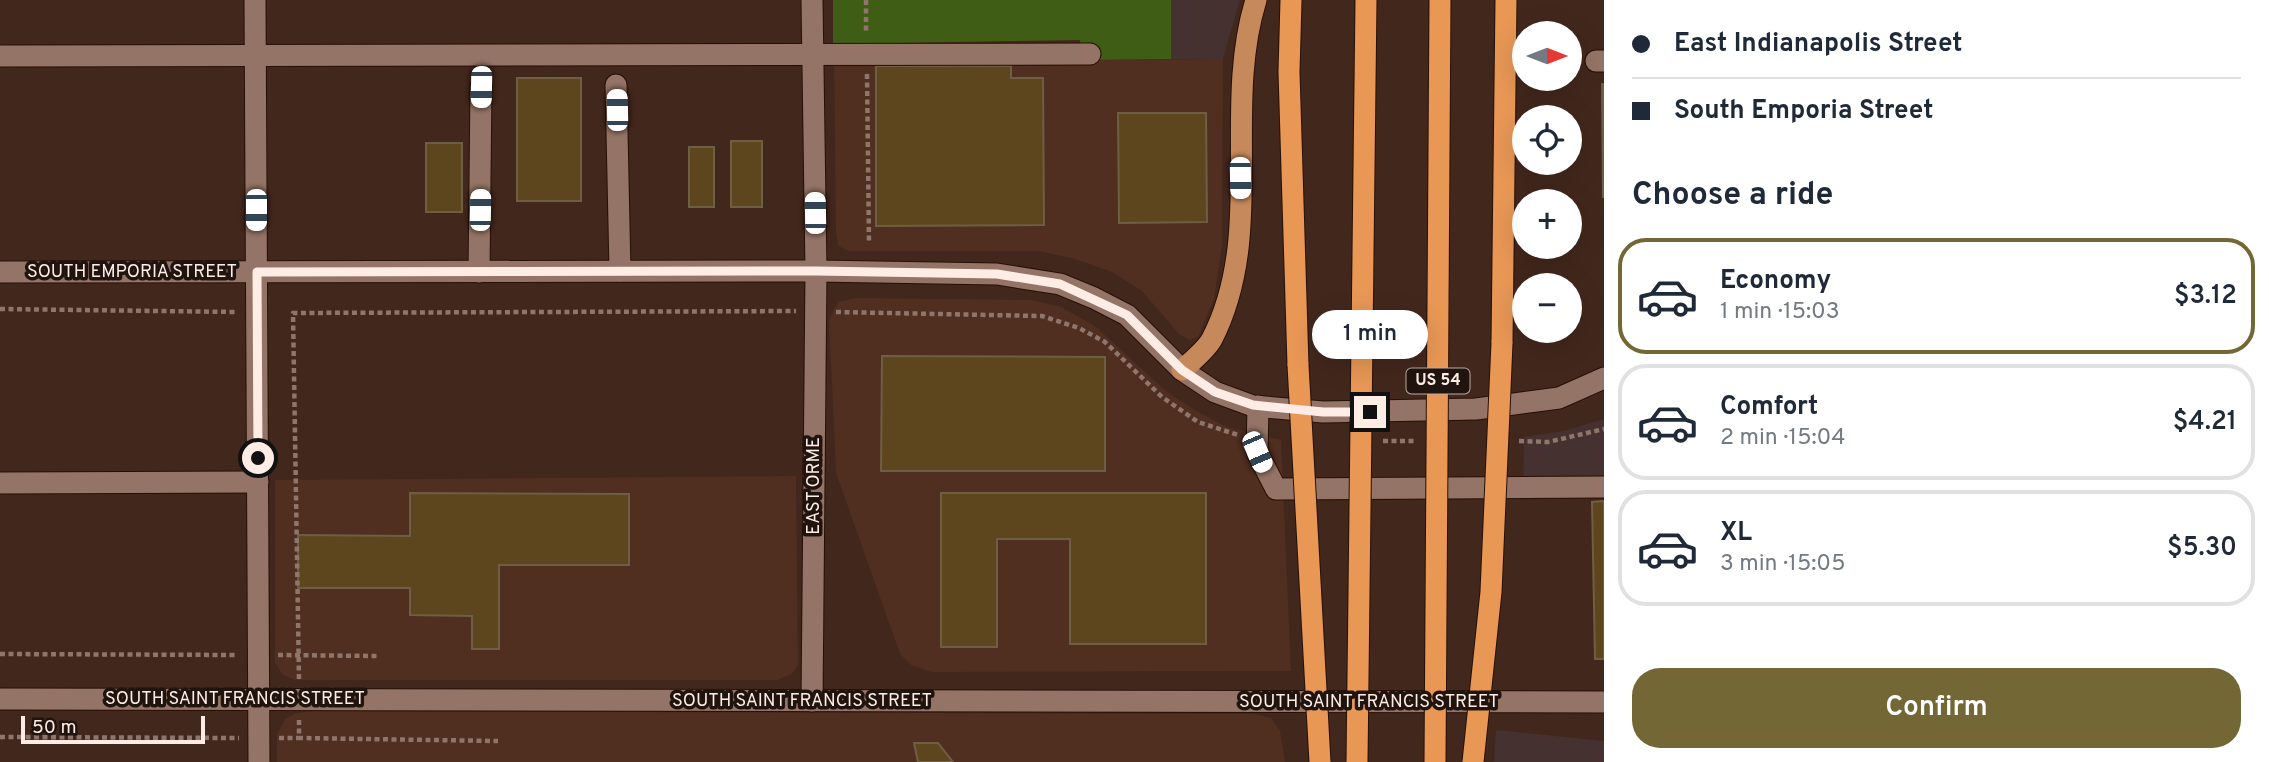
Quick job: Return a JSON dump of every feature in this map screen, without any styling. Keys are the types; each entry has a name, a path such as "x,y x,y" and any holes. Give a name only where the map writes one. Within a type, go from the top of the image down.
{"highway":[{"path":"1291,0 1289,72 1297,365 1320,762"},
{"path":"1357,762 1366,0"},
{"name":"US 54","path":"1436,762 1440,0"},
{"path":"1473,762 1491,592 1502,343 1506,0"}],"main road":[{"path":"1182,370 1211,341 1228,299 1236,256 1240,202 1241,77 1244,46 1256,0"}],"street":[{"path":"255,0 259,762"},
{"name":"EAST ORME","path":"812,0 816,271 812,701"},
{"path":"0,56 1090,54"},
{"path":"617,85 620,271"},
{"path":"479,272 481,87"},
{"name":"SOUTH EMPORIA STREET","path":"0,272 816,271 997,274 1060,284 1127,315 1182,370 1215,392 1258,406 1323,412 1476,409 1559,398 1604,378"},
{"path":"1258,406 1257,452 1276,489 1604,488"},
{"path":"0,483 258,482"},
{"name":"SOUTH SAINT FRANCIS STREET","path":"0,699 1604,702"}],"path":[{"path":"866,0 869,244"},
{"path":"0,309 293,313 815,311 1042,316 1079,328 1105,342 1163,397 1198,422 1257,439"},
{"path":"293,313 299,738"},
{"path":"1508,441 1548,442 1604,429"},
{"path":"1375,441 1428,441"},
{"path":"0,654 378,656"},
{"path":"0,737 498,741"}],"shaded area":[{"path":"1171,0 1240,0 1223,59 1171,59"},
{"path":"1223,59 1222,246 1214,299 1198,337 1189,340 1179,334 1142,291 1112,272 1075,259 1039,251 849,251 838,246 834,62"},
{"path":"855,298 1032,300 1061,307 1095,326 1167,392 1200,413 1227,427 1281,440 1291,671 931,672 911,665 900,654 836,473 829,320 838,302"},
{"path":"1604,419 1604,497 1523,498 1524,437 1563,431"},
{"path":"796,476 798,665 792,674 777,680 295,680 283,675 275,663 275,480"},
{"path":"296,713 1254,714 1271,718 1280,731 1285,762 277,762 277,734 285,719"},
{"path":"1496,730 1604,741 1604,762 1494,762"}],"green space":[{"path":"833,0 1171,0 1171,59 1082,60 1080,40 833,44"}],"building":[{"path":"876,66 1011,66 1011,78 1043,78 1044,225 876,226"},
{"path":"517,78 581,78 581,201 517,201"},
{"path":"1604,84 1604,197 1603,197"},
{"path":"1118,113 1206,113 1207,222 1119,223"},
{"path":"731,141 762,141 762,207 731,207"},
{"path":"426,143 462,143 462,212 426,212"},
{"path":"689,147 714,147 714,207 689,207"},
{"path":"882,356 1105,357 1105,471 881,471"},
{"path":"410,493 629,494 629,565 499,565 499,649 472,649 472,616 410,615 410,588 298,588 298,535 410,536"},
{"path":"941,493 1206,493 1206,644 1070,644 1070,539 997,539 997,647 941,647"},
{"path":"1604,501 1604,659 1595,659 1592,502"},
{"path":"914,743 938,743 953,762 918,762"}],"route":[{"path":"258,458 257,272 816,271 997,274 1060,284 1127,315 1182,370 1215,392 1253,405 1323,412 1370,412"}]}
